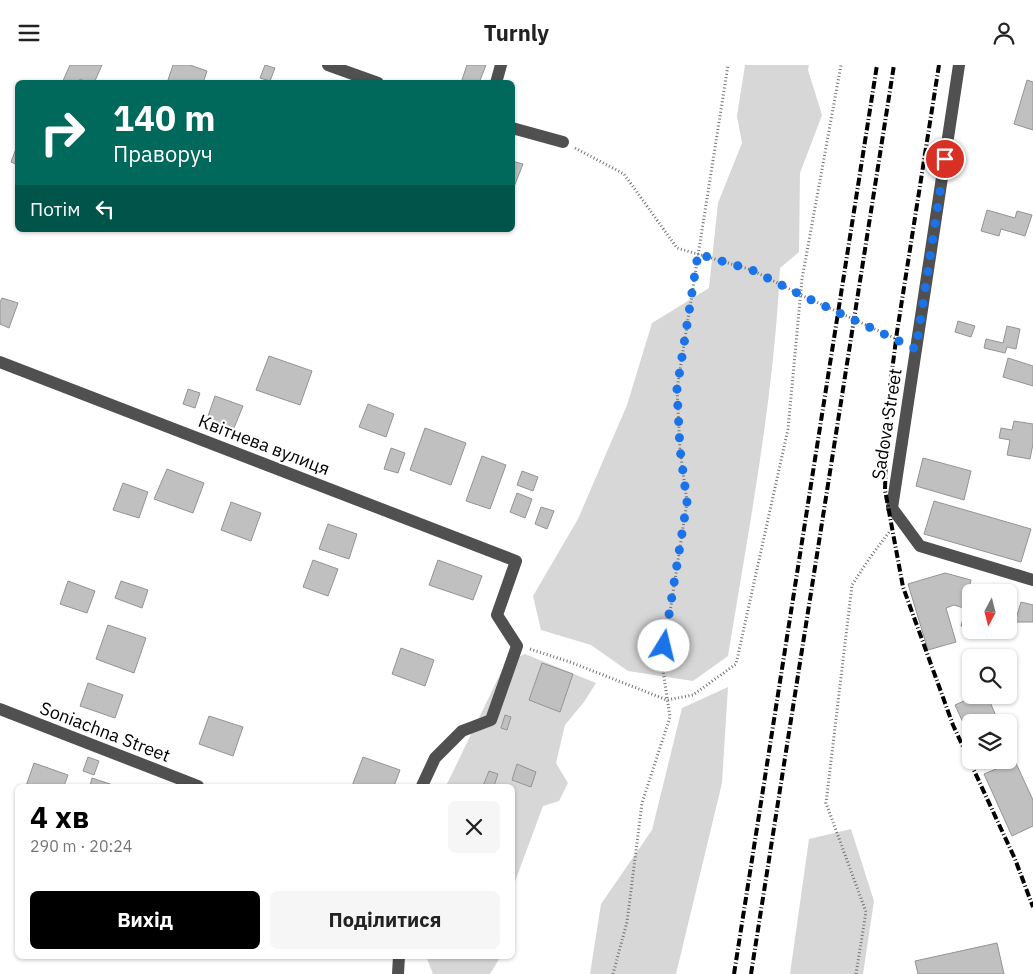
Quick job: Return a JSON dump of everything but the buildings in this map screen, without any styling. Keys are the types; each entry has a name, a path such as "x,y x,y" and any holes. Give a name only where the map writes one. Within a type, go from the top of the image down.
{"street":[{"path":"328,65 370,80"},
{"path":"497,80 502,65"},
{"name":"Sadova Street","path":"959,65 892,507 920,545 1033,579"},
{"path":"515,129 563,142"},
{"name":"Квітнева вулиця","path":"0,362 516,561 497,615 518,646"},
{"path":"423,784 435,758 462,731 491,720 518,646"},
{"name":"Soniachna Street","path":"0,709 193,784"},
{"path":"398,974 399,959"}],"path":[{"path":"613,974 628,921 642,803 670,717 662,664 687,502 680,449 677,389 728,65"},
{"path":"518,646 570,662 667,699 692,695 736,664 788,429 802,279 841,65"},
{"path":"563,142 624,174 677,248 752,270 916,349"},
{"path":"856,974 866,913 826,803 852,585 871,555 900,517"}],"shaded area":[{"path":"745,65 809,65 808,70 822,115 800,173 799,252 780,268 777,317 766,414 728,656 693,681 628,671 591,645 541,630 533,596 578,519 627,405 652,323 709,288 718,203 742,143 737,116"},
{"path":"525,654 596,683 584,702 565,725 556,763 568,783 559,801 543,806 515,882 515,784 447,784 506,662"},
{"path":"728,687 722,783 676,974 590,974 601,904 652,830 682,708"},
{"path":"851,829 874,901 863,974 790,974 809,839"},
{"path":"427,959 499,959 490,974 433,974"}],"railway":[{"path":"734,974 877,65"},
{"path":"751,974 894,65"},
{"path":"939,65 897,332 887,410 885,490 903,587 953,725 1015,859 1033,907"}],"route":[{"path":"664,646 687,502 680,449 677,389 698,254 752,270 916,349 945,159"}]}
